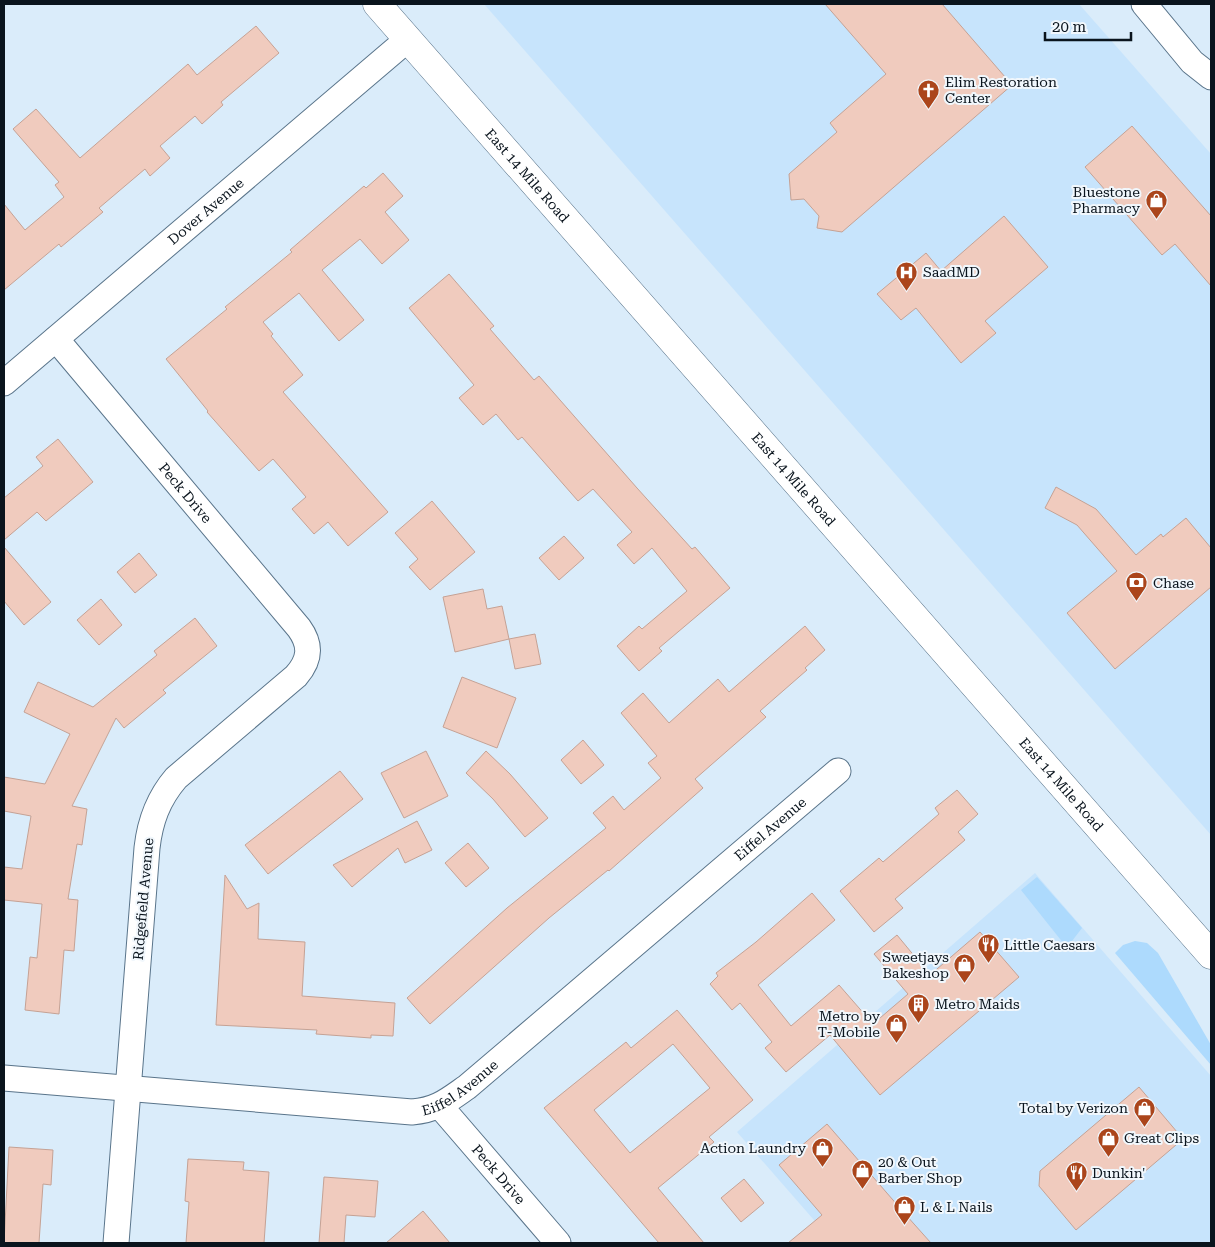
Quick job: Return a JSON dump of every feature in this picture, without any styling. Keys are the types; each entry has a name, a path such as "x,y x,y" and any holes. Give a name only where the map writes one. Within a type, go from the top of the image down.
{"main road":[{"name":"East 14 Mile Road","path":"377,4 1211,955"}],"street":[{"path":"1144,4 1192,62 1211,77"},
{"name":"Dover Avenue","path":"4,383 408,39"},
{"name":"Peck Drive","path":"56,339 299,628 307,639 309,651"},
{"name":"Ridgefield Avenue","path":"128,1089 147,848 149,831 155,811 163,794 176,778 296,676 305,665 309,651"},
{"name":"Eiffel Avenue","path":"128,1089 412,1112 440,1106 467,1087 838,771"},
{"path":"4,1078 128,1089 116,1243"},
{"name":"Peck Drive","path":"440,1106 558,1243"}],"shaded area":[{"path":"484,4 1079,4 1211,154 1211,835"},
{"path":"1035,873 1211,1076 1211,1241 1209,1243 834,1243 737,1132"},
{"path":"1037,877 1082,928 1072,941 1064,944 1021,890"},
{"path":"1135,941 1147,943 1158,953 1211,1045 1211,1065 1115,953 1123,945"}],"building":[{"name":"Elim Restoration Center","path":"825,4 942,4 1012,85 842,232 817,228 819,216 804,199 791,200 789,174 837,132 830,123 886,74"},
{"path":"256,26 279,53 221,102 223,105 202,124 195,116 160,146 170,158 150,176 145,169 99,208 103,212 61,247 59,244 4,290 4,204 25,230 64,197 55,185 59,182 13,129 36,109 80,158 188,64 197,75"},
{"path":"1132,126 1211,216 1211,286 1175,244 1162,255 1085,167"},
{"path":"383,173 403,196 385,212 409,240 382,264 360,239 322,270 364,320 339,341 299,293 263,322 273,334 271,336 303,375 283,392 388,512 348,546 328,522 314,534 292,509 306,497 273,459 259,471 207,412 166,359 227,309 225,307 292,252 290,250 364,186 366,188"},
{"path":"1004,216 1048,267 985,321 996,333 961,363 916,308 901,320 877,294 926,253 941,271"},
{"path":"449,274 494,326 490,329 534,380 539,376 637,488 692,549 695,547 730,588 659,648 662,651 639,671 617,646 639,626 642,629 687,591 652,548 634,564 617,545 632,532 593,489 578,501 522,437 518,440 496,414 483,425 459,398 474,385 409,308"},
{"path":"58,439 93,482 46,521 37,512 4,540 4,498 43,466 36,457"},
{"name":"Chase","path":"1056,487 1096,509 1136,555 1161,534 1163,537 1186,518 1211,548 1211,587 1115,669 1067,613 1117,571 1077,525 1045,508"},
{"path":"432,501 475,552 430,590 409,567 418,559 395,533"},
{"path":"564,536 584,558 559,580 539,558"},
{"path":"4,547 51,602 24,625 4,601"},
{"path":"139,553 157,575 135,593 117,572"},
{"path":"483,589 487,609 502,606 509,639 455,652 443,597"},
{"path":"101,599 122,625 99,645 77,620"},
{"path":"195,618 217,646 163,690 166,693 124,728 116,718 72,806 87,809 82,845 77,844 68,899 78,900 74,951 64,950 59,1014 25,1010 30,957 37,958 42,904 4,900 4,867 22,869 31,816 4,811 4,777 45,784 70,734 24,712 38,682 93,707 157,655 154,651"},
{"path":"805,626 825,650 805,668 807,670 760,711 766,717 695,779 703,788 609,871 549,918 430,1024 407,998 507,908 606,828 593,813 613,796 624,810 661,778 648,763 657,756 621,713 643,693 669,723 718,679 729,692"},
{"path":"535,634 541,664 515,669 509,639"},
{"path":"462,677 516,698 497,748 443,727"},
{"path":"583,740 604,765 581,784 561,760"},
{"path":"426,751 448,796 404,818 381,773"},
{"path":"486,751 510,774 548,818 525,837 493,799 466,773"},
{"path":"340,771 363,799 268,874 245,845"},
{"path":"957,790 978,814 958,832 965,840 895,899 903,908 874,932 840,891 879,858 883,862 939,814 935,808"},
{"path":"417,821 432,850 405,863 398,848 352,887 333,865"},
{"path":"468,843 489,868 466,887 445,863"},
{"path":"225,875 247,909 259,903 258,939 305,942 302,996 395,1003 393,1036 371,1035 371,1038 316,1034 317,1030 216,1025"},
{"path":"812,893 835,920 758,985 791,1026 839,985 873,1024 908,994 874,954 897,935 930,975 980,932 1019,977 880,1095 830,1035 786,1072 765,1048 772,1042 740,1003 732,1010 710,984 718,976 716,973 756,942"},
{"path":"677,1010 753,1100 709,1137 714,1142 658,1188 704,1243 659,1243 544,1108 626,1042 631,1048","holes":["673,1044 710,1088 630,1153 594,1110"]},
{"path":"1139,1087 1183,1139 1076,1230 1039,1186 1040,1171"},
{"path":"827,1124 931,1243 788,1243 822,1215 779,1165"},
{"path":"9,1147 53,1150 51,1185 43,1184 39,1243 4,1243"},
{"path":"188,1159 244,1162 243,1170 269,1172 264,1243 186,1243 189,1202 185,1201"},
{"path":"324,1177 378,1181 375,1217 346,1215 344,1243 319,1243"},
{"path":"744,1179 764,1203 741,1222 721,1198"},
{"path":"423,1211 450,1243 386,1243"}],"place":[{"name":"Elim Restoration Center","path":"929,109"},
{"name":"Bluestone Pharmacy","path":"1156,219"},
{"name":"SaadMD","path":"907,291"},
{"name":"Chase","path":"1137,602"},
{"name":"Little Caesars","path":"988,964"},
{"name":"Sweetjays Bakeshop","path":"965,984"},
{"name":"Metro Maids","path":"919,1023"},
{"name":"Metro by T-Mobile","path":"896,1043"},
{"name":"Total by Verizon","path":"1144,1127"},
{"name":"Great Clips","path":"1108,1157"},
{"name":"Action Laundry","path":"822,1167"},
{"name":"20 & Out Barber Shop","path":"862,1189"},
{"name":"Dunkin'","path":"1076,1192"},
{"name":"L & L Nails","path":"904,1226"}]}
